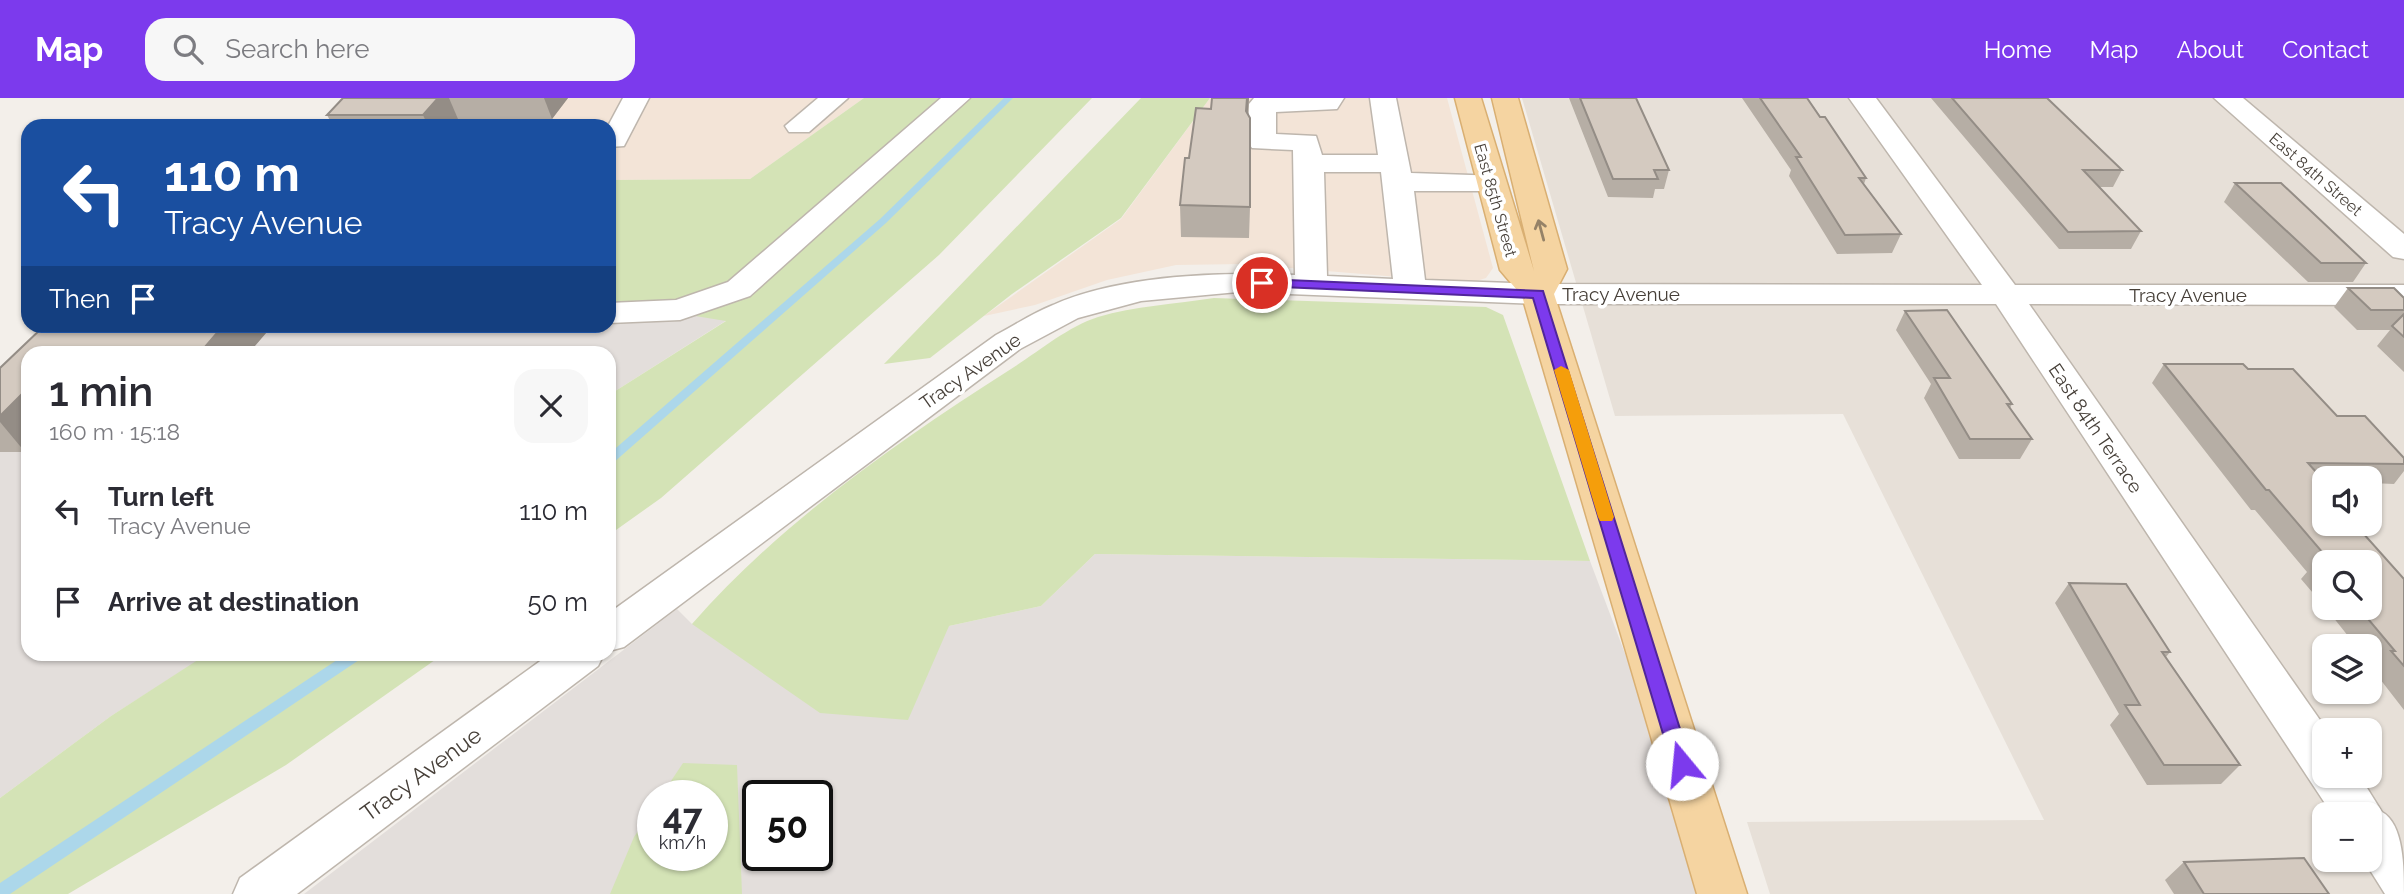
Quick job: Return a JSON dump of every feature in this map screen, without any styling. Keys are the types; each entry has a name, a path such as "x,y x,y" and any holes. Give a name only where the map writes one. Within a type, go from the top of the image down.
{"main road":[{"name":"East 85th Street","path":"1468,98 1516,270 1538,294 1721,894"},
{"name":"East 85th Street","path":"1505,98 1551,269 1538,294"}],"street":[{"path":"616,136 636,98"},
{"path":"799,126 835,98"},
{"path":"616,313 680,310 739,289 957,98"},
{"path":"1311,285 1309,164 1306,142 1262,142 1262,104 1328,103 1331,98"},
{"path":"1383,98 1396,172 1410,290"},
{"name":"East 84th Terrace","path":"1862,98 2006,295 2312,744"},
{"name":"East 84th Street","path":"2227,98 2404,250"},
{"path":"1309,164 1491,182"},
{"name":"Tracy Avenue","path":"616,630 1008,342 1066,312 1139,291 1238,282 1538,294 2404,295"},
{"name":"Tracy Avenue","path":"258,894 574,661"},
{"path":"2382,847 2404,880"}],"shaded area":[{"path":"355,98 864,98 750,179 616,180 616,119 335,119"},
{"path":"1210,98 1447,98 1493,268 1486,278 1470,283 1244,264 1176,265 1107,280 1035,305 984,316 1121,219"},
{"path":"1522,98 2404,98 2404,894 1770,894 1747,822 2044,820 1843,414 1615,416"},
{"path":"616,303 727,320 616,391 616,346 61,346 74,333 616,333"},
{"path":"21,385 21,661 198,661 111,716 0,798 0,405"},
{"path":"1095,554 1590,561 1667,765 1703,894 304,894 609,661 616,661 616,656 677,609 692,624 949,626 1041,606"}],"green space":[{"path":"864,98 1092,98 939,255 661,498 616,530 616,391 726,321 616,303 616,180 750,179"},
{"path":"1141,98 1210,98 1121,218 1012,294 930,358 884,364"},
{"path":"1214,298 1486,307 1503,315 1590,561 1095,554 1041,606 949,626 908,720 820,713 692,624 763,552 842,486 926,425 1064,333 1086,321 1112,313"},
{"path":"196,661 433,661 286,765 68,894 0,894 0,798 111,716"},
{"path":"683,763 737,765 742,894 610,894 637,833 637,871 728,871 728,780 672,780"}],"building":[{"path":"343,98 438,98 423,115 327,115"},
{"path":"1212,98 1247,98 1246,111 1250,118 1250,207 1180,205 1185,158 1189,158 1196,108 1211,109"},
{"path":"1580,98 1636,98 1669,170 1654,170 1658,179 1613,179"},
{"path":"1760,98 1807,98 1820,117 1825,117 1866,178 1859,178 1901,234 1845,235 1796,157 1801,157"},
{"path":"1952,98 2047,98 2122,170 2083,170 2141,231 2068,232"},
{"path":"2235,183 2281,183 2366,263 2321,263"},
{"path":"2348,288 2394,288 2404,298 2404,310 2371,310"},
{"path":"1947,310 2012,404 2007,404 2032,439 1970,439 1934,378 1950,378 1905,311"},
{"path":"2404,314 2404,337 2392,326"},
{"path":"37,333 217,333 206,346 23,346"},
{"path":"21,348 21,395 0,416 0,368"},
{"path":"2164,364 2243,364 2248,369 2293,369 2337,416 2365,416 2404,458 2404,464 2308,463 2312,468 2312,536 2366,536 2378,550 2320,550 2269,490 2266,490"},
{"path":"2382,554 2404,579 2404,666 2369,620 2382,620"},
{"path":"2069,583 2126,584 2170,652 2162,652 2240,765 2164,765 2125,705 2140,705"},
{"path":"2304,858 2329,894 2204,894 2184,862"}],"waterway":[{"path":"616,454 883,221 1009,98"},
{"path":"0,892 346,661"}],"slow traffic":[{"path":"1561,370 1606,517"}],"route":[{"path":"1262,283 1538,294 1682,764"}]}
